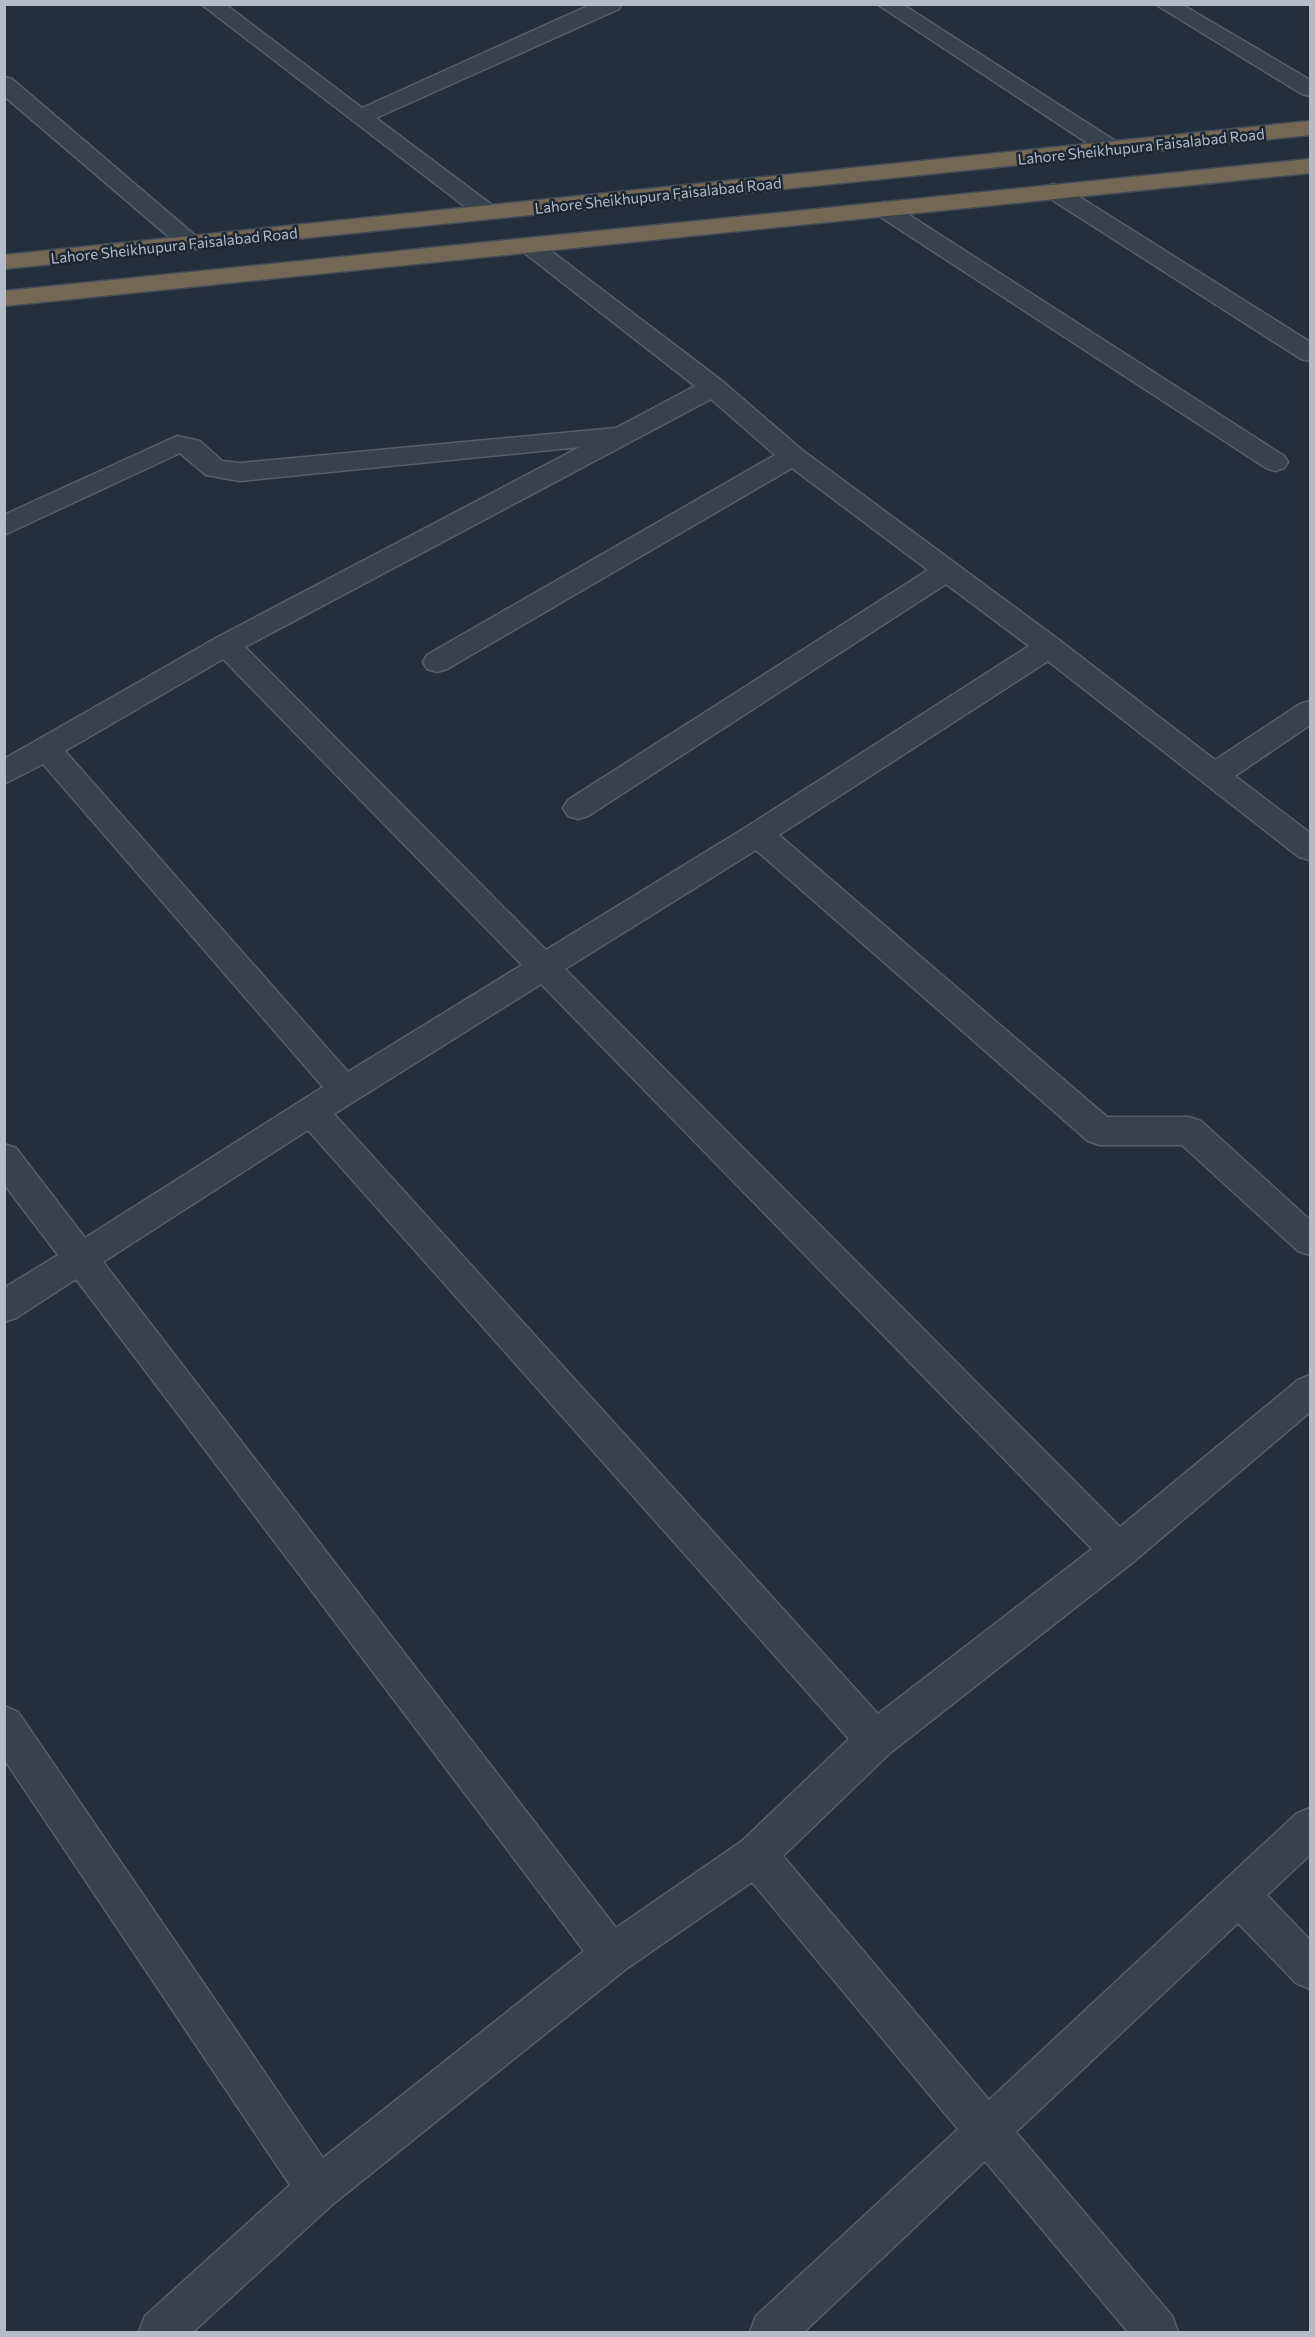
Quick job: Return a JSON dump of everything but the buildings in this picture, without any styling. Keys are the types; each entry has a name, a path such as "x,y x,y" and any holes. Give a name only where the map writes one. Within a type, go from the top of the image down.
{"highway":[{"name":"Lahore Sheikhupura Faisalabad Road","path":"4,262 1311,128"},
{"name":"Lahore Sheikhupura Faisalabad Road","path":"4,298 1311,166"}],"street":[{"path":"218,9 250,4"},
{"path":"360,117 611,4"},
{"path":"888,4 1112,149"},
{"path":"1165,4 1311,89"},
{"path":"218,9 488,213"},
{"path":"4,84 189,243"},
{"path":"1054,191 1311,353"},
{"path":"884,209 1275,462"},
{"path":"530,246 713,387 793,456 1049,647 1311,849"},
{"path":"4,773 226,645 713,387"},
{"path":"4,526 177,444 192,447 215,469 240,472 629,433"},
{"path":"437,662 793,456"},
{"path":"578,808 947,571"},
{"path":"226,645 1119,1551"},
{"path":"4,1307 311,1111 758,834 1049,647"},
{"path":"1215,775 1311,711"},
{"path":"47,750 345,1090"},
{"path":"758,834 1100,1131 1189,1131 1311,1241"},
{"path":"311,1111 876,1740"},
{"path":"4,1158 612,1955"},
{"path":"161,2332 318,2189 612,1955 756,1855 876,1740 1119,1551 1311,1391"},
{"path":"4,1725 318,2189"},
{"path":"794,2325 987,2131 1311,1828"},
{"path":"756,1855 1156,2332"},
{"path":"1239,1895 1311,1969"}]}
